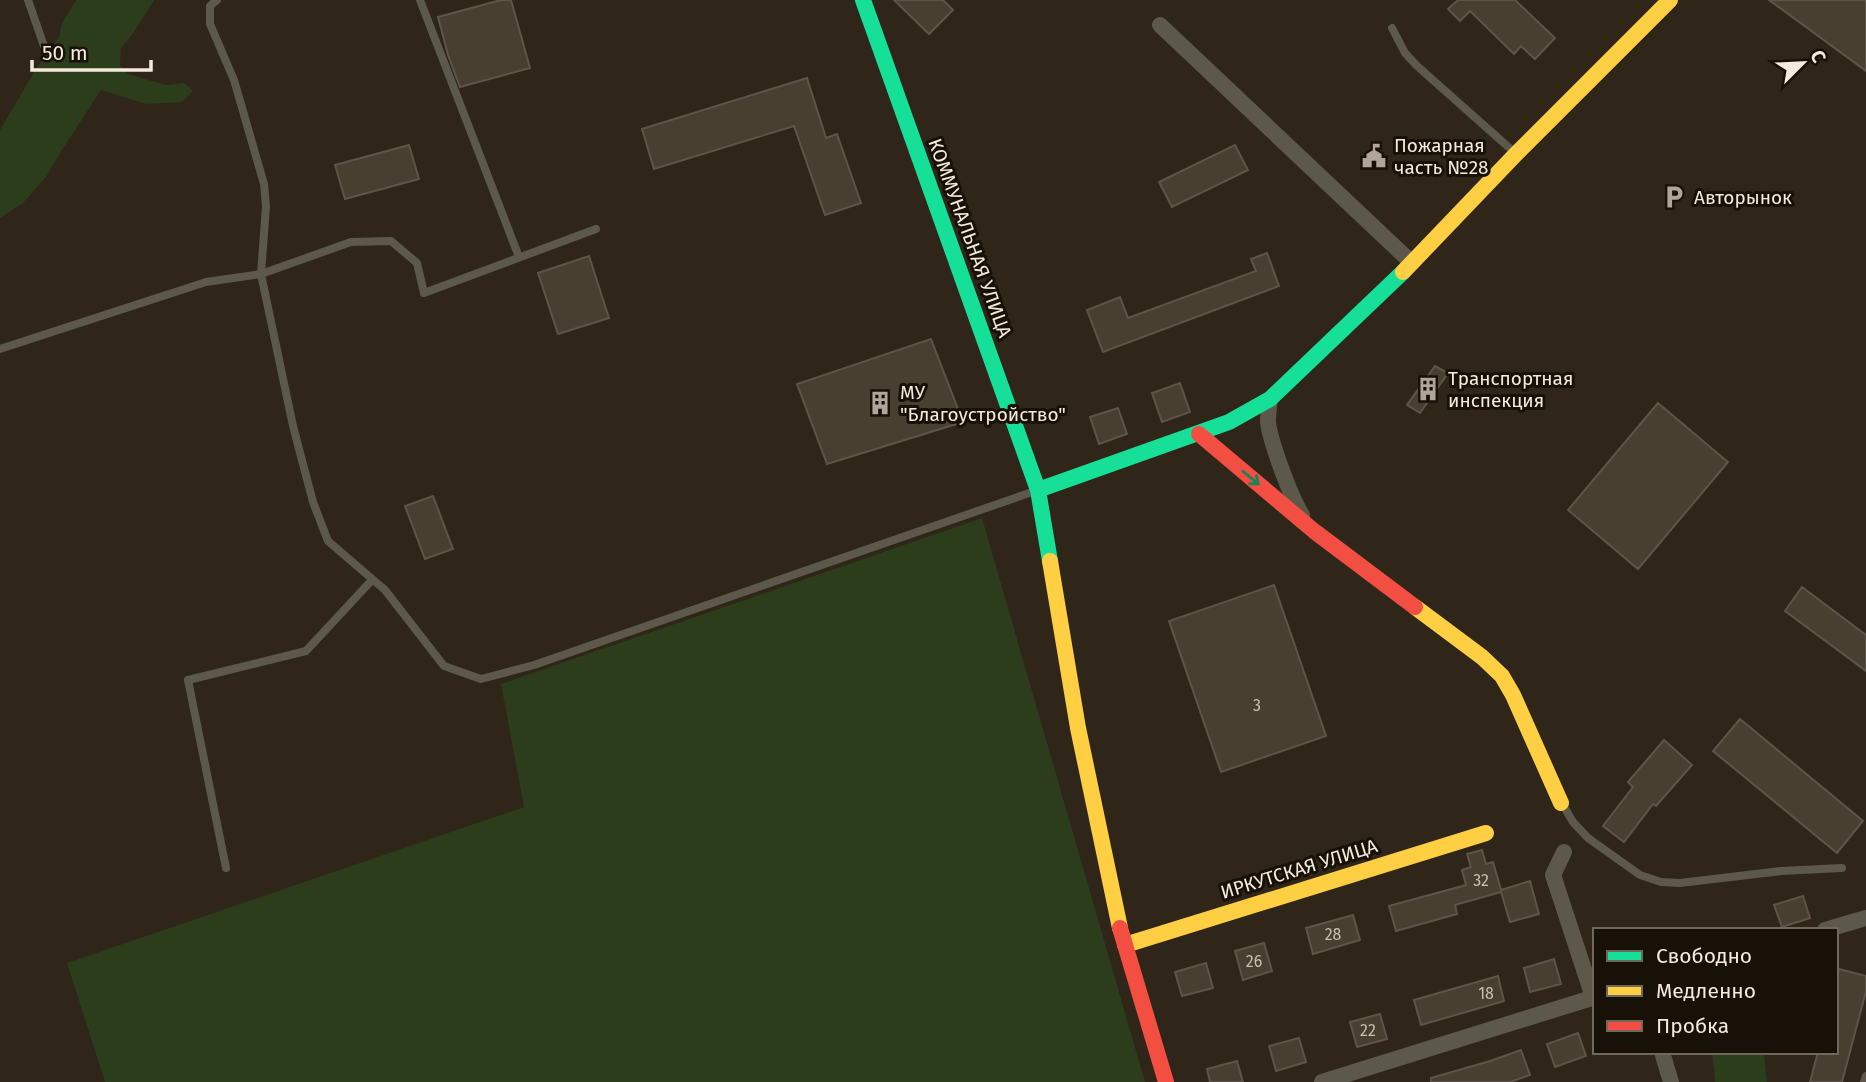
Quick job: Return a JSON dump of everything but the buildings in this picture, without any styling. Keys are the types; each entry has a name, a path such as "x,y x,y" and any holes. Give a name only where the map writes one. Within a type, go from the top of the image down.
{"street":[{"name":"КОММУНАЛЬНАЯ УЛИЦА","path":"863,0 1038,490 1078,728 1115,906 1166,1082"},
{"path":"1038,490 1199,434 1229,422 1270,399 1412,263 1670,0"},
{"path":"1160,25 1412,263"},
{"path":"1270,399 1268,422 1272,438 1293,500 1314,531"},
{"path":"1199,434 1314,531 1482,657 1502,676 1561,803"},
{"name":"ИРКУТСКАЯ УЛИЦА","path":"1125,945 1486,833"},
{"path":"1564,852 1553,875 1593,994"},
{"path":"1832,928 1866,918"},
{"path":"1322,1082 1593,997"},
{"path":"1663,1054 1671,1082"}],"lane":[{"path":"28,0 44,47"},
{"path":"217,0 210,6 210,24 234,80 264,184 266,206 261,274 293,426 313,502 328,541 385,590 444,666 481,679 547,660 1038,490"},
{"path":"420,0 519,257"},
{"path":"1392,28 1405,52 1416,65 1516,154"},
{"path":"0,349 206,282 261,274 351,242 391,241 417,263 424,293 596,229"},
{"path":"226,868 188,680 306,651 372,580"},
{"path":"1561,803 1573,822 1588,838 1640,875 1661,882 1680,883 1842,868"},
{"path":"1864,1082 1866,1076"}],"green space":[{"path":"76,0 154,0 121,48 120,65 128,74 166,85 184,83 193,91 182,102 146,104 101,90 46,177 23,203 0,218 0,130 36,69 59,37 62,23"},
{"path":"982,518 1145,1082 105,1082 67,963 524,807 501,684"},
{"path":"1712,1054 1764,1054 1767,1082 1715,1082"}],"traffic: fast":[{"path":"863,0 1038,490 1050,561"},
{"path":"1038,490 1229,422 1270,399 1403,272"}],"traffic: slow":[{"path":"1403,272 1670,0"},
{"path":"1050,561 1078,728 1120,928"},
{"path":"1415,607 1482,657 1502,676 1561,803"},
{"path":"1125,945 1486,833"}],"traffic: jam":[{"path":"1199,434 1314,531 1415,607"},
{"path":"1120,928 1166,1082"}],"place":[{"name":"Пожарная часть №28","path":"1374,156"},
{"name":"Авторынок","path":"1674,197"},
{"name":"Транспортная инспекция","path":"1428,389"},
{"name":"МУ \"Благоустройство\"","path":"880,403"}]}
